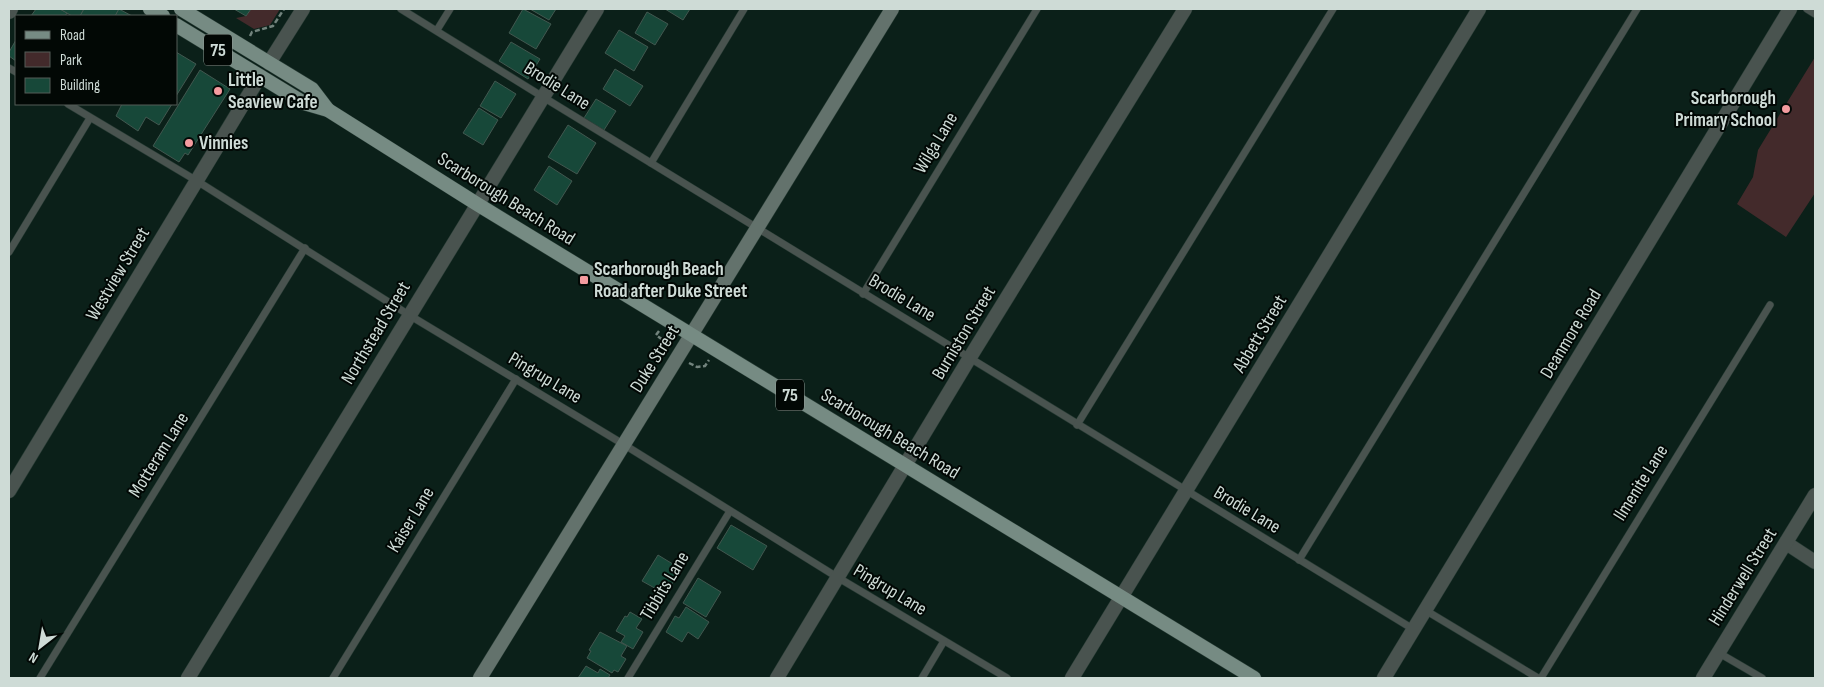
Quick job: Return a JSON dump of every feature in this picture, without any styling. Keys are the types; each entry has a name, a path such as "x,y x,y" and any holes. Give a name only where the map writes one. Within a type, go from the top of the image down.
{"main road":[{"path":"150,9 161,15"},
{"name":"Scarborough Beach Road","path":"181,9 312,89 328,110"},
{"name":"Duke Street","path":"480,678 892,9"},
{"name":"Scarborough Beach Road","path":"178,26 304,102 328,110 477,204 1254,678"}],"street":[{"path":"269,62 303,9"},
{"name":"Northstead Street","path":"188,678 597,9"},
{"name":"Burniston Street","path":"776,678 1185,9"},
{"name":"Abbett Street","path":"1072,678 1479,9"},
{"name":"Deanmore Road","path":"1384,678 1790,9"},
{"name":"Westview Street","path":"9,491 260,76"},
{"name":"Hinderwell Street","path":"1703,678 1815,495"},
{"path":"1786,543 1815,562"}],"lane":[{"name":"Brodie Lane","path":"401,9 1186,492 1413,629"},
{"path":"437,30 450,9"},
{"path":"652,163 744,9"},
{"name":"Wilga Lane","path":"863,294 1037,9"},
{"path":"1077,425 1333,9"},
{"path":"1299,560 1637,9"},
{"path":"1807,9 1815,14"},
{"name":"Pingrup Lane","path":"70,105 197,181 409,315 1007,678"},
{"path":"9,252 90,118"},
{"name":"Motteram Lane","path":"40,678 305,248"},
{"name":"Ilmenite Lane","path":"1539,678 1770,305"},
{"name":"Kaiser Lane","path":"333,678 516,379"},
{"name":"Tibbits Lane","path":"628,678 730,511"},
{"path":"1425,610 1539,678"},
{"path":"922,678 944,641"},
{"path":"1718,652 1762,678"}],"path":[{"path":"248,40 252,32 273,26 284,9"}],"green space":[{"path":"251,9 280,9 270,25 254,29 236,18 246,16"},
{"path":"1815,57 1815,193 1786,237 1737,204 1753,177 1758,150"}],"building":[{"path":"36,9 60,9 67,13 66,15 32,15"},
{"path":"60,9 84,9 81,15 70,15"},
{"path":"84,9 119,9 116,15 81,15"},
{"path":"119,9 130,15 116,15"},
{"path":"234,9 251,9 246,16"},
{"path":"523,9 551,24 536,49 509,33"},
{"path":"530,9 556,9 549,20"},
{"path":"665,9 690,9 683,20"},
{"path":"647,12 668,24 655,45 635,33"},
{"path":"619,30 648,47 634,71 605,53"},
{"path":"15,42 15,60 9,56 9,52"},
{"path":"511,42 540,59 528,79 499,61"},
{"path":"178,53 196,64 178,93"},
{"path":"615,69 643,86 630,106 603,89"},
{"path":"200,70 230,89 188,155 185,153 179,162 153,146"},
{"path":"495,81 516,94 501,118 480,106"},
{"path":"596,99 616,111 604,130 584,118"},
{"path":"122,105 171,105 159,125 146,117 138,131 116,116"},
{"path":"479,108 498,120 483,145 463,133"},
{"path":"568,125 596,143 577,174 548,157"},
{"path":"549,166 572,181 557,205 534,190"},
{"path":"731,525 767,546 753,570 717,548"},
{"path":"658,555 681,569 672,584 666,581 660,591 642,581"},
{"path":"698,578 721,592 706,617 683,603"},
{"path":"686,607 709,622 698,639 688,632 682,642 666,632 675,616 679,618"},
{"path":"630,612 642,619 636,628 643,632 633,649 621,642 625,636 616,631 625,616 627,617"},
{"path":"600,632 627,646 621,656 626,659 618,672 614,670 612,673 587,658 591,651 589,650"},
{"path":"586,666 598,673 600,669 610,675 608,678 578,678"}],"place":[{"name":"Little Seaview Cafe","path":"218,91"},
{"name":"Scarborough Primary School","path":"1786,109"},
{"name":"Vinnies","path":"189,143"},
{"name":"Scarborough Beach Road after Duke Street","path":"584,280"}]}
